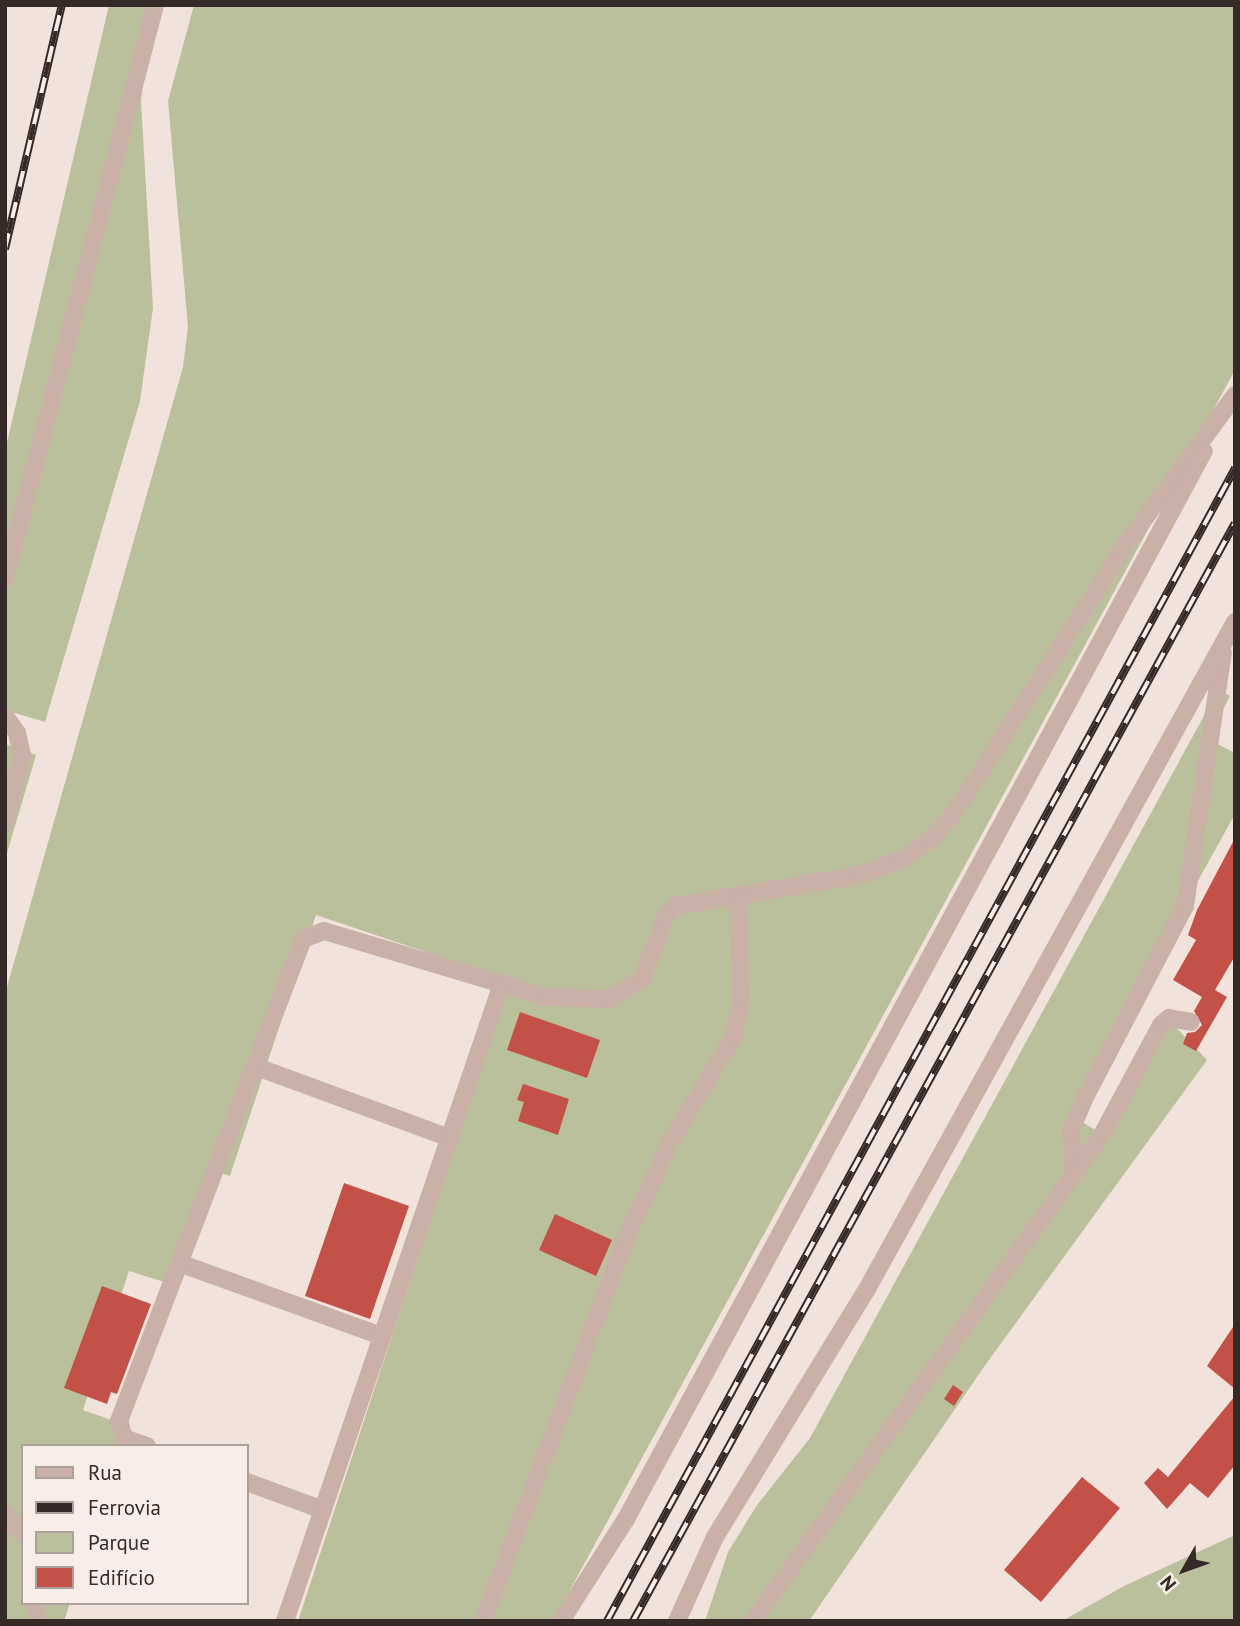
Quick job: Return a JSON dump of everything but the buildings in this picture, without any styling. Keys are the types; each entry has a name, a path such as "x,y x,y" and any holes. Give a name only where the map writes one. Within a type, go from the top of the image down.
{"street":[{"path":"5,579 155,5"},
{"path":"141,1444 124,1438 119,1421 300,943 312,932 324,932 564,1000 618,996 635,986 647,971 670,911 680,904 878,870 933,837 957,809 1134,533 1205,441 1235,395"},
{"path":"561,1621 632,1507 1196,471 1205,441"},
{"path":"677,1621 715,1537 866,1291 1235,622"},
{"path":"1073,1172 1071,1130 1084,1099 1185,906 1224,642"},
{"path":"5,716 18,733 22,755 5,823"},
{"path":"483,1621 626,1238 669,1144 734,1036 741,996 737,895"},
{"path":"285,1621 502,984"},
{"path":"753,1621 1102,1135 1161,1025 1168,1018 1191,1022"},
{"path":"254,1066 450,1138"},
{"path":"179,1263 382,1336"},
{"path":"248,1482 323,1510"},
{"path":"5,1514 21,1532"}],"green space":[{"path":"109,5 162,5 146,59 141,101 153,308 140,401 45,722 5,710 5,451"},
{"path":"194,5 1235,5 1235,370 553,1621 298,1621 509,980 316,915 230,1176 212,1170 174,1285 129,1271 83,1410 128,1426 123,1444 21,1444 21,1605 69,1605 64,1621 5,1621 5,994 183,367 188,327 168,101"},
{"path":"1218,690 1230,696 1208,739 1235,753 1235,814 1069,1114 1097,1131 1169,1020 1207,1060 986,1364 809,1621 705,1621 728,1552 757,1505 810,1438"},
{"path":"5,744 36,755 5,860"},
{"path":"1235,1535 1235,1621 1062,1621 1124,1586"}],"railway":[{"path":"5,249 62,5"},
{"path":"607,1621 1235,468"},
{"path":"633,1621 1235,523"}]}
